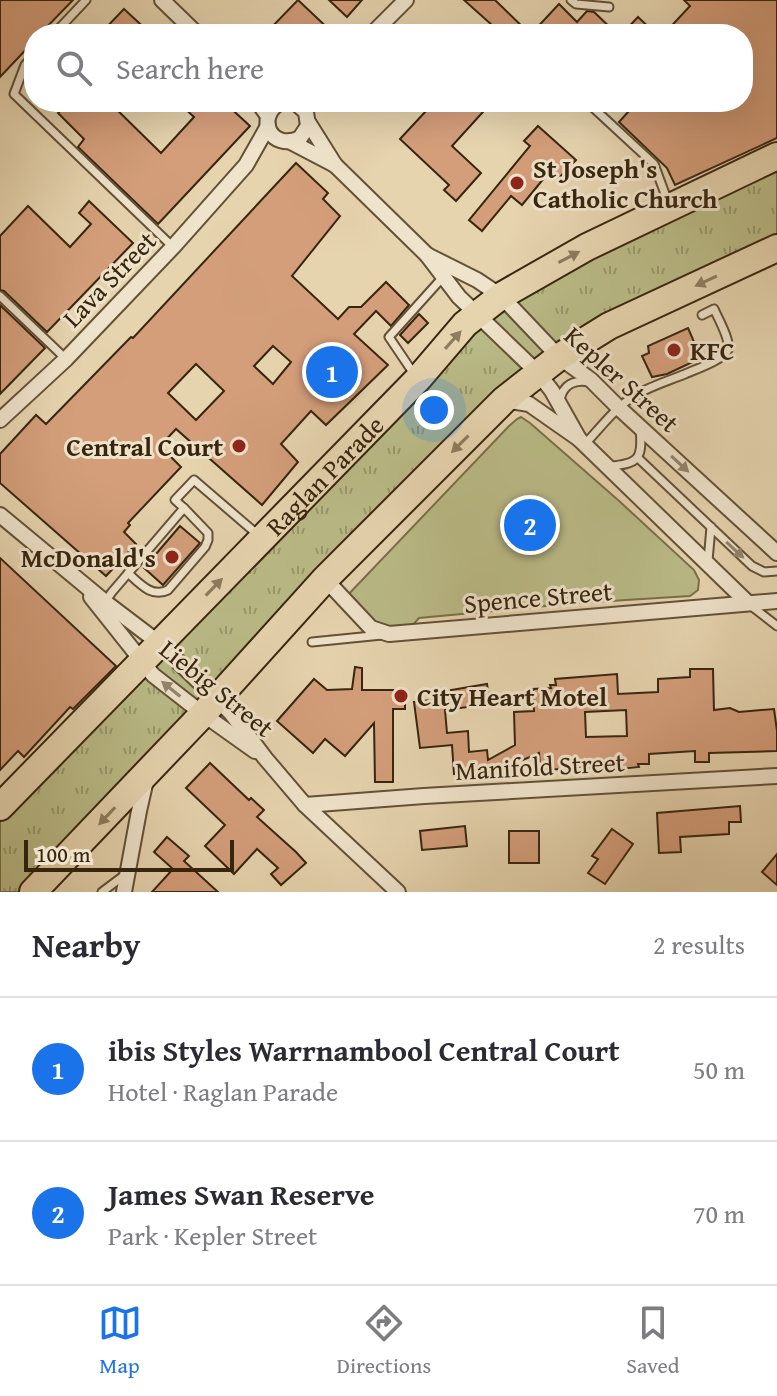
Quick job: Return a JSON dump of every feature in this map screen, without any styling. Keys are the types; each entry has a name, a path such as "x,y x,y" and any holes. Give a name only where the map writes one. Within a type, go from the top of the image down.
{"highway":[{"name":"Raglan Parade","path":"0,807 418,379 476,314 501,296 587,247 777,156"},
{"path":"33,892 149,772 325,579 504,400 559,357 609,326 777,248"}],"street":[{"path":"162,0 187,24"},
{"path":"382,24 406,0"},
{"path":"263,112 268,121"},
{"name":"Lava Street","path":"0,420 66,359 246,165 271,112"},
{"name":"Lava Street","path":"246,165 304,135 311,113"},
{"name":"Kepler Street","path":"311,113 335,165"},
{"name":"Kepler Street","path":"268,121 274,137 335,165 427,255 459,297 538,373 582,442"},
{"name":"Kepler Street","path":"427,255 501,296 559,357 594,383 777,553"},
{"name":"Kepler Street","path":"504,400 529,404 582,442 748,603"},
{"name":"Liebig Street","path":"0,515 105,602 151,652 153,675 210,706 231,713 305,805 398,892"},
{"name":"Spence Street","path":"325,579 371,628 398,634 777,601"},
{"name":"Liebig Street","path":"79,581 265,758"},
{"path":"124,892 149,772"},
{"name":"Manifold Street","path":"305,805 777,776"}],"lane":[{"path":"63,24 86,0"},
{"path":"571,0 576,4 609,7"},
{"path":"24,68 14,94 24,104"},
{"path":"33,112 173,247"},
{"path":"598,112 654,164 669,208"},
{"path":"418,379 389,337 443,277"},
{"path":"0,296 66,359"},
{"path":"582,442 633,397 725,355 728,342 714,309 702,315"},
{"path":"561,406 560,396 568,385 579,381 594,383"},
{"path":"607,466 626,464 638,458 642,448 640,427"},
{"path":"638,458 756,569 777,571"},
{"path":"128,573 154,593 162,593 205,547 208,533 175,500 194,480 262,538"},
{"path":"105,602 184,508"},
{"path":"707,563 711,527"},
{"path":"748,603 777,626"},
{"path":"312,642 398,634"},
{"path":"102,892 128,873"}],"green space":[{"path":"777,156 777,248 559,357 33,892 0,892 0,807 470,320"},
{"path":"521,417 694,570 699,580 698,590 690,596 419,618 411,627 389,634 345,598"}],"building":[{"path":"0,0 73,0 50,24 24,24 24,52 0,77"},
{"path":"298,0 323,24 275,24"},
{"path":"329,0 362,0 347,17"},
{"path":"464,0 495,0 520,24 491,24"},
{"path":"684,0 777,0 777,138 675,185 667,168 619,122 628,112 753,112 753,24 673,24 690,6"},
{"path":"559,4 577,22 587,11 594,12 607,24 540,24"},
{"path":"124,9 140,24 110,24"},
{"path":"638,17 645,24 631,24"},
{"path":"119,112 161,153 194,117 189,112 235,112 250,126 158,224 78,147 84,139 58,113"},
{"path":"425,112 483,112 452,146 481,173 456,201 444,190 449,185 400,139"},
{"name":"St Joseph's Catholic Church","path":"538,126 576,160 558,179 549,172 522,205 511,196 482,231 469,220 530,146 524,141"},
{"path":"296,163 328,193 323,199 340,216 292,276 338,319 349,307 361,307 386,282 409,305 391,326 376,311 354,334 388,365 326,425 311,411 281,444 298,462 262,505 176,429 160,446 181,467 128,523 130,525 124,532 136,544 106,576 0,483 0,454 36,415 46,424 133,338","holes":["273,346 291,362 273,384 254,366","196,364 224,391 196,420 168,393"]},
{"path":"89,201 133,243 47,332 0,290 0,236 28,206 70,247 91,224 79,213"},
{"path":"0,305 45,348 0,394"},
{"path":"419,314 428,323 408,343 400,335"},
{"path":"688,328 701,358 667,374 652,377 642,356 649,353 648,346"},
{"path":"180,526 200,543 163,585 144,568"},
{"path":"0,558 116,666 73,709 70,707 24,757 18,751 0,770"},
{"path":"355,667 362,668 362,690 405,690 405,709 393,709 393,782 375,782 374,723 345,756 325,739 313,753 277,721 314,679 327,690 352,689"},
{"path":"690,669 713,669 714,710 730,708 739,712 774,709 777,751 709,753 709,762 695,762 695,751 649,754 649,764 610,770 610,767 592,767 546,770 546,765 540,765 539,753 502,769 454,774 452,745 420,748 414,702 452,698 451,690 487,684 490,704 445,710 447,733 468,731 469,752 487,750 488,760 515,745 514,712 534,711 533,689 551,688 550,685 556,685 555,679 617,674 618,694 658,692 658,679 690,677","holes":["626,710 627,736 586,737 585,712"]},
{"path":"210,763 264,810 257,817 306,863 281,885 271,874 278,868 257,849 234,874 205,846 225,825 186,788"},
{"path":"740,806 741,822 729,822 729,834 680,837 681,852 659,853 657,813"},
{"path":"465,826 467,846 422,850 420,831"},
{"path":"612,829 633,844 605,884 588,873 598,859 592,856"},
{"path":"509,831 539,831 539,863 509,863"},
{"path":"167,837 189,856 184,861 218,892 152,892 173,869 154,852"},
{"path":"777,854 777,885 762,872"}],"place":[{"name":"St Joseph's Catholic Church","path":"517,183"},
{"name":"KFC","path":"674,350"},
{"name":"ibis Styles Warrnambool Central Court","path":"332,372"},
{"name":"Central Court","path":"239,446"},
{"name":"James Swan Reserve","path":"530,525"},
{"name":"McDonald's","path":"172,557"},
{"name":"City Heart Motel","path":"401,696"}]}
